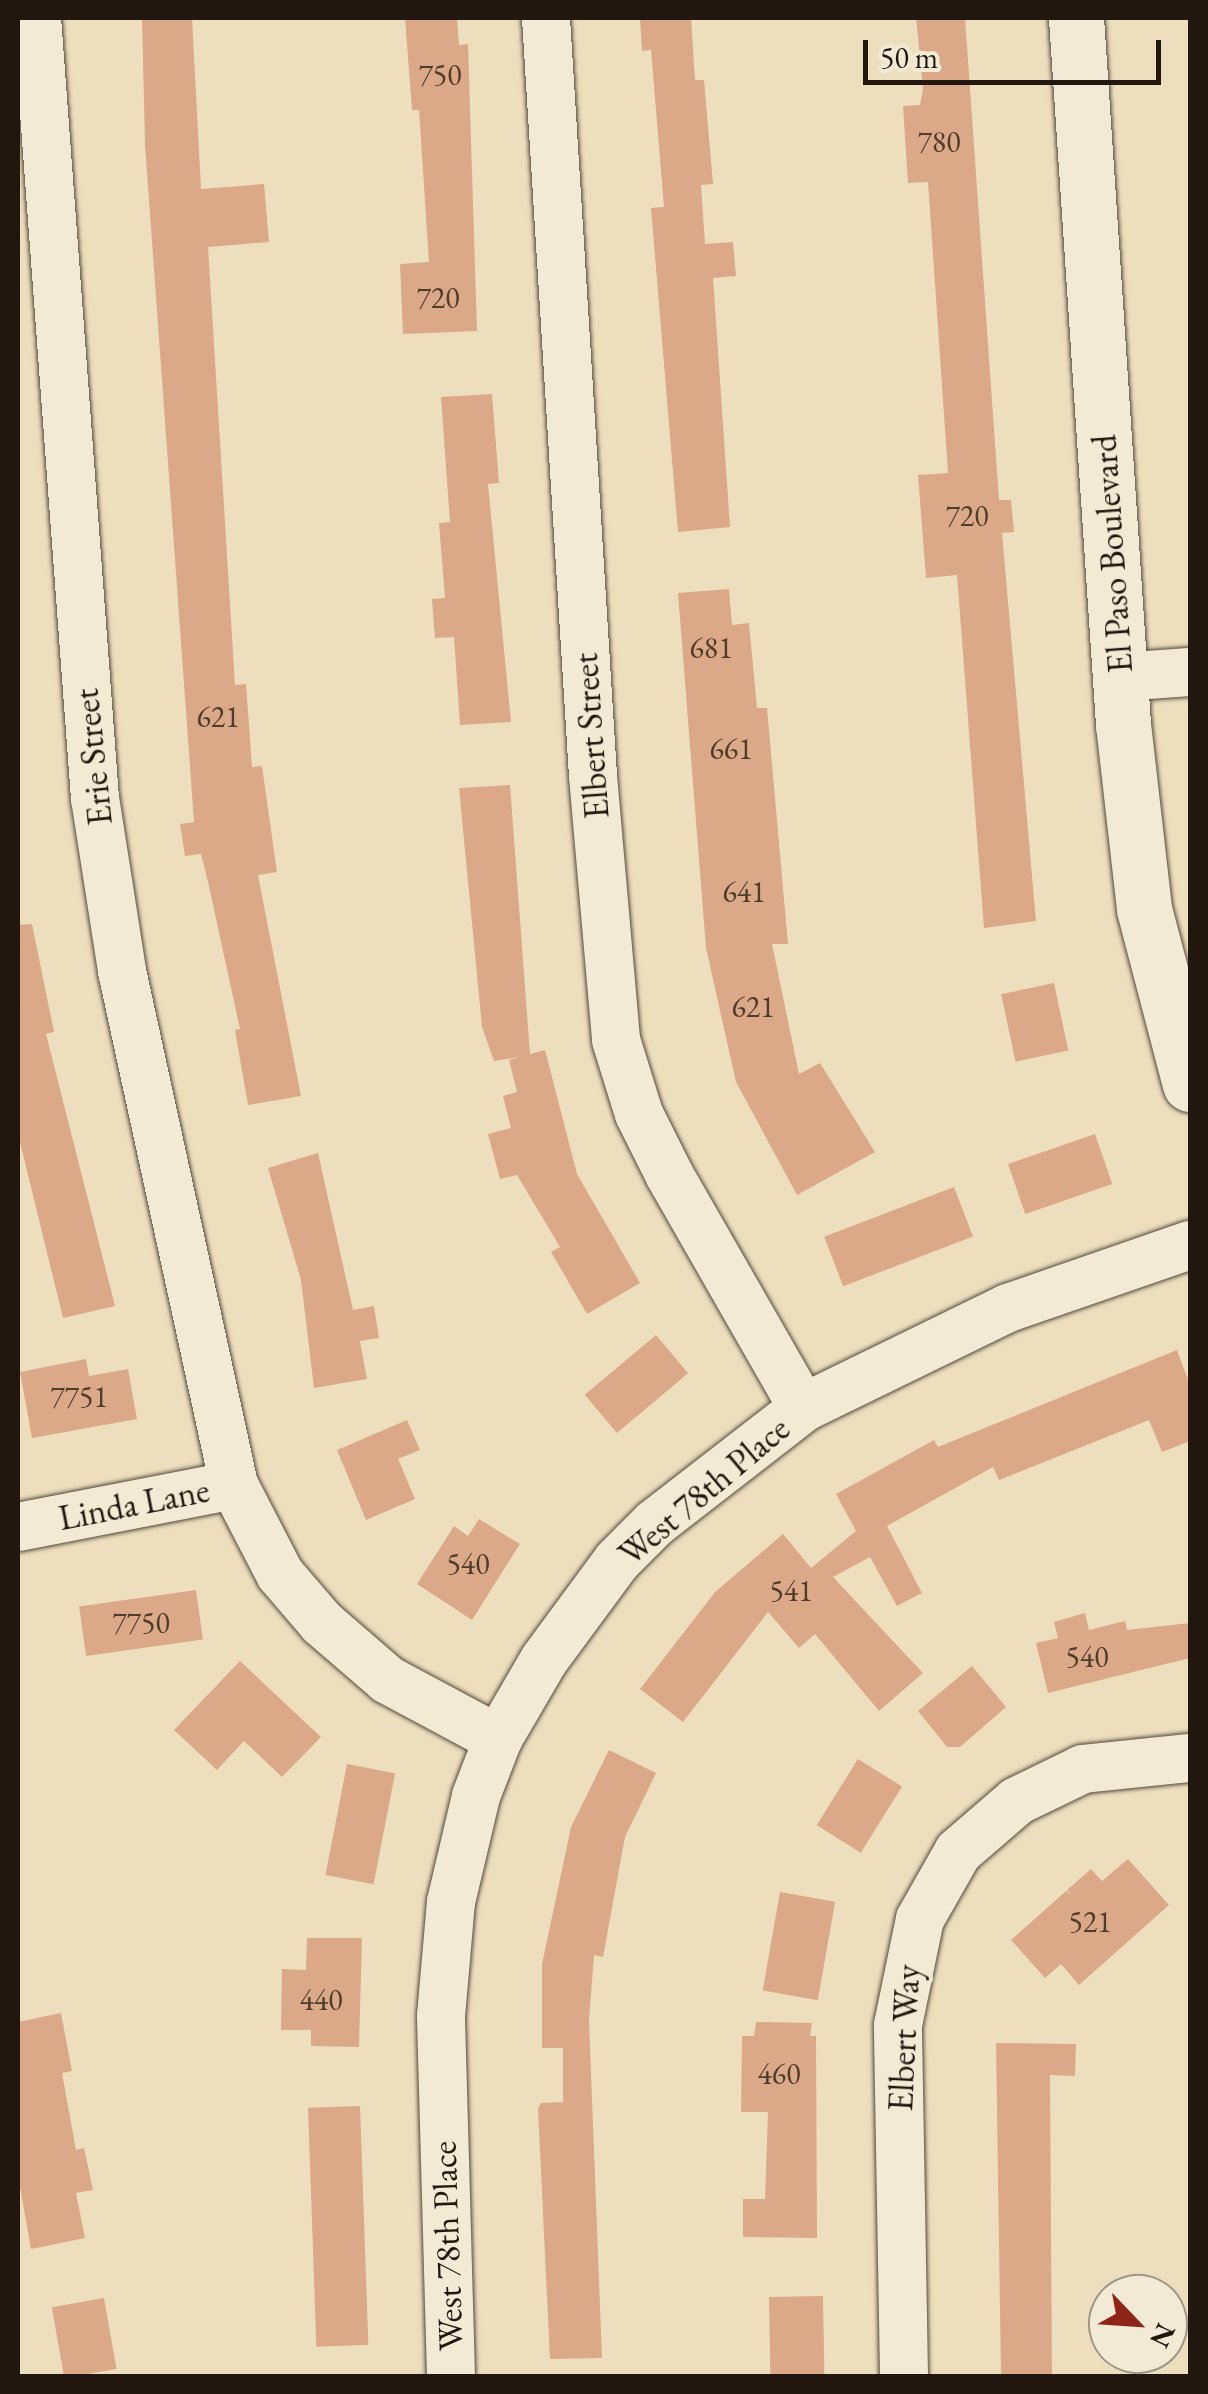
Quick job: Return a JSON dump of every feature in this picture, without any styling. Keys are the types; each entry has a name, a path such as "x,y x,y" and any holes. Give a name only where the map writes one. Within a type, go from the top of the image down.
{"street":[{"name":"Erie Street","path":"37,18 95,798 122,971 234,1485"},
{"name":"Elbert Street","path":"546,18 593,776 616,1040 639,1114 670,1176 803,1408"},
{"name":"El Paso Boulevard","path":"1076,18 1120,678 1144,909 1190,1084"},
{"path":"1120,678 1190,672"},
{"name":"West 78th Place","path":"451,2376 441,2016 462,1847 498,1740 544,1660 617,1561 715,1473 803,1408 1008,1308 1190,1245"},
{"name":"Linda Lane","path":"18,1527 234,1485 280,1574 322,1623 388,1680 498,1740"},
{"name":"Elbert Way","path":"904,2376 898,2025 920,1918 958,1852 1016,1801 1083,1769 1190,1758"}],"building":[{"path":"142,18 192,18 201,189 264,184 269,242 208,247 235,685 246,684 252,767 262,766 277,872 258,875 301,1096 248,1105 235,1030 240,1029 208,882 201,854 185,856 180,824 194,822 145,145"},
{"path":"405,18 457,18 459,45 468,44 477,331 403,334 400,264 429,262 419,110 412,110"},
{"path":"640,18 691,18 695,80 704,80 713,184 701,185 705,244 733,242 736,276 713,278 730,527 678,532 651,208 664,207 651,50 642,51"},
{"path":"916,18 965,18 999,500 1011,500 1014,532 1002,533 1036,921 984,928 957,575 926,578 918,475 948,473 928,182 908,183 903,106 920,105 923,89"},
{"path":"492,394 499,483 488,484 511,722 460,725 454,637 435,638 432,599 445,598 439,523 450,522 441,397"},
{"path":"729,589 732,625 749,623 757,708 767,708 788,944 772,944 799,1074 820,1063 875,1152 797,1195 736,1082 706,948 678,593"},
{"path":"510,785 530,1054 545,1050 577,1174 640,1283 587,1314 551,1252 560,1247 517,1175 500,1179 488,1134 511,1128 503,1096 517,1092 509,1060 520,1057 494,1061 482,1027 459,788"},
{"path":"32,924 54,1032 46,1034 115,1306 63,1318 18,1134 18,925"},
{"path":"1054,983 1068,1050 1016,1062 1001,994"},
{"path":"1095,1134 1112,1184 1025,1214 1008,1164"},
{"path":"318,1153 353,1310 374,1306 379,1338 360,1341 367,1379 314,1388 301,1280 268,1168"},
{"path":"954,1187 973,1236 843,1286 824,1237"},
{"path":"656,1335 688,1373 617,1433 585,1395"},
{"path":"1177,1350 1190,1385 1190,1441 1162,1452 1149,1420 999,1480 993,1467 887,1526 922,1593 897,1606 870,1557 833,1577 923,1673 879,1711 815,1634 799,1648 768,1612 683,1722 640,1689 715,1592 783,1534 811,1568 856,1531 836,1494 934,1440 938,1447"},
{"path":"86,1359 89,1376 128,1369 137,1419 32,1438 20,1372"},
{"path":"407,1420 420,1450 398,1459 415,1499 366,1520 337,1450"},
{"path":"479,1519 520,1544 472,1620 417,1584 454,1526 468,1536"},
{"path":"196,1590 203,1640 86,1656 79,1606"},
{"path":"1085,1613 1089,1630 1125,1621 1127,1630 1190,1623 1190,1658 1048,1693 1036,1643 1058,1638 1054,1622"},
{"path":"240,1661 321,1737 282,1777 244,1741 217,1770 174,1730"},
{"path":"972,1666 1006,1707 960,1747 947,1747 918,1711"},
{"path":"609,1750 656,1773 625,1837 603,1957 594,1955 589,2021 602,2358 550,2359 538,2109 541,2103 563,2102 563,2048 542,2048 542,1964 571,1827"},
{"path":"858,1759 902,1787 861,1853 817,1825"},
{"path":"347,1764 395,1773 374,1884 325,1875"},
{"path":"1128,1859 1169,1905 1079,1985 1061,1964 1045,1978 1011,1940 1066,1891 1071,1894 1067,1890 1091,1869 1102,1881"},
{"path":"780,1892 835,1902 818,2000 763,1990"},
{"path":"307,1938 362,1938 359,2047 311,2046 311,2030 281,2030 282,1969 306,1970"},
{"path":"61,2013 72,2071 62,2073 76,2150 84,2148 93,2190 76,2193 85,2238 31,2249 18,2176 18,2022"},
{"path":"756,2022 812,2023 810,2036 816,2036 817,2238 743,2237 743,2199 765,2199 768,2112 741,2112 742,2036 754,2036"},
{"path":"996,2043 1076,2044 1075,2076 1050,2075 1052,2376 1001,2376"},
{"path":"360,2106 368,2345 316,2347 308,2108"},
{"path":"823,2296 824,2376 770,2376 769,2297"},
{"path":"104,2298 117,2369 64,2376 52,2307"}]}
